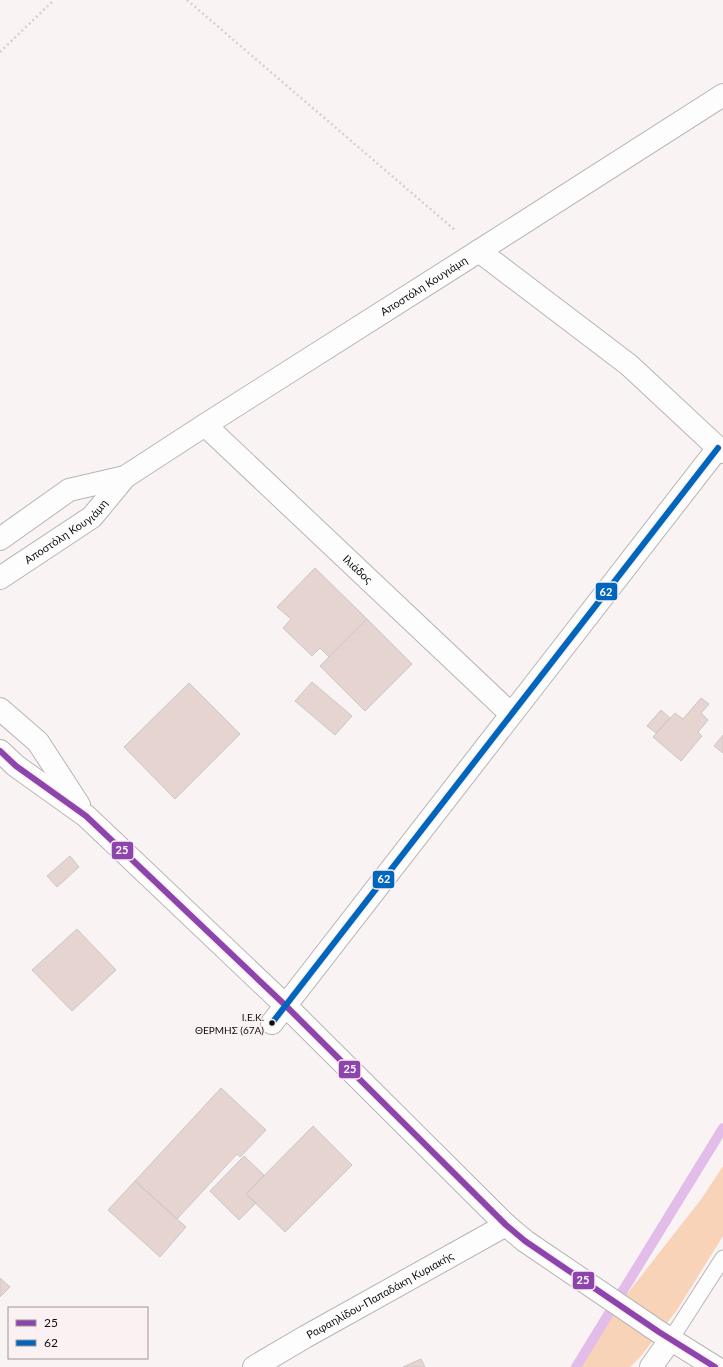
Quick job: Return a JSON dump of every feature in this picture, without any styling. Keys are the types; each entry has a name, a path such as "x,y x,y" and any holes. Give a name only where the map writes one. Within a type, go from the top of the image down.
{"street":[{"name":"Αποστόλη Κουγιάμη","path":"0,578 92,517 125,477 723,95"},
{"path":"272,1023 512,714 720,450 629,365 479,251"},
{"name":"Ιλιάδος","path":"205,425 512,714"},
{"name":"Αποστόλη Κουγιάμη","path":"0,539 69,490 125,477"},
{"path":"0,709 38,742 86,816"},
{"path":"0,751 16,766 86,816 285,1005 506,1225 525,1241 715,1367"},
{"name":"Ραφαηλίδου-Παπαδάκη Κυριακής","path":"254,1367 506,1225"},
{"path":"651,1367 665,1335"}],"lane":[{"path":"665,1335 723,1258"}],"path":[{"path":"0,52 54,0"},
{"path":"187,0 479,251"}],"shaded area":[{"path":"723,1166 723,1236 677,1310 641,1356 630,1367 570,1367 702,1198"}],"building":[{"path":"315,568 367,619 329,657 320,648 312,656 283,628 291,619 277,607"},
{"path":"367,619 412,664 365,711 320,666"},
{"path":"312,682 352,716 335,735 295,701"},
{"path":"189,683 240,734 175,799 124,747"},
{"path":"701,698 709,704 701,713 708,720 698,732 702,736 681,761 653,737 675,713 683,719"},
{"path":"661,710 670,718 656,733 647,726"},
{"path":"723,735 723,753 714,746"},
{"path":"70,856 79,867 57,887 47,876"},
{"path":"77,929 116,970 72,1011 32,970"},
{"path":"221,1088 266,1130 240,1157 237,1154 177,1219 135,1181"},
{"path":"313,1126 352,1165 285,1232 246,1194"},
{"path":"244,1156 264,1175 246,1194 256,1203 239,1220 210,1191"},
{"path":"135,1181 186,1227 160,1257 108,1210"},
{"path":"0,1278 10,1287 0,1297"},
{"path":"421,1359 425,1367 403,1367"}],"waterway":[{"path":"576,1367 723,1128"}],"transit line":[{"name":"62","path":"272,1023 718,448"},
{"name":"25","path":"0,751 16,766 86,816 285,1005 506,1225 525,1241 659,1332 715,1367"}],"place":[{"name":"Ι.Ε.Κ. ΘΕΡΜΗΣ (67Α)","path":"272,1023"}]}
